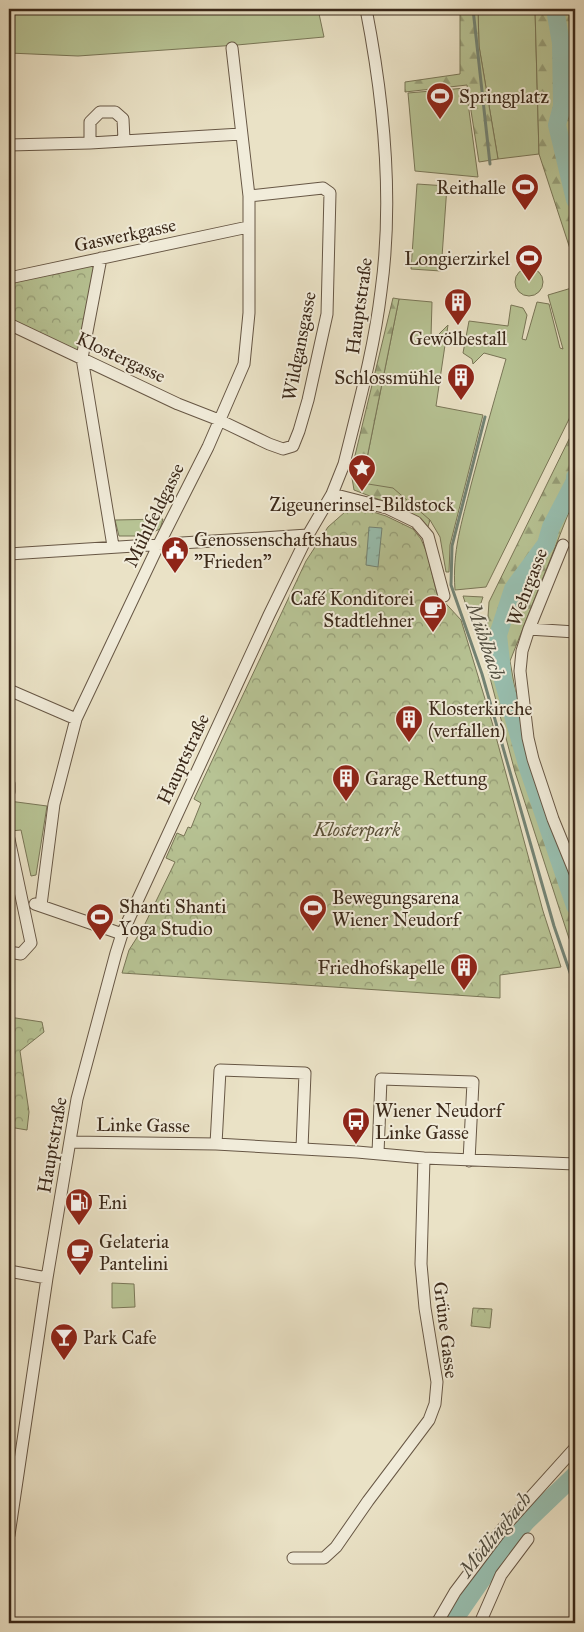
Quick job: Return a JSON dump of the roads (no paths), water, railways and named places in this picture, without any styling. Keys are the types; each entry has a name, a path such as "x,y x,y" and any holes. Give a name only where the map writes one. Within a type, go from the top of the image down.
{"street":[{"name":"Hauptstraße","path":"9,1534 77,1099 90,1045 122,934 269,616 308,535 332,494 344,464 368,364 382,289 386,225 386,146 374,51 366,9"},
{"name":"Mühlfeldgasse","path":"41,905 54,804 76,719 159,544 208,447 244,364 249,312 248,196 232,48"},
{"path":"90,143 90,122 100,112 115,112 123,119 124,140"},
{"path":"9,145 90,143 241,134"},
{"name":"Wildgansgasse","path":"219,420 283,449 293,446 308,400 327,314 330,193 323,188 248,196"},
{"name":"Gaswerkgasse","path":"9,278 248,228"},
{"path":"101,258 82,358 113,546"},
{"name":"Klostergasse","path":"9,324 178,404 219,420"},
{"path":"332,494 387,508 416,522 428,536 444,596"},
{"path":"9,554 308,535"},
{"name":"Wehrgasse","path":"562,545 522,651 520,671 528,738 553,819 575,873"},
{"path":"530,629 575,632"},
{"path":"9,690 76,719"},
{"path":"9,839 31,943 21,954 9,952"},
{"path":"23,902 41,905 122,934"},
{"name":"Linke Gasse","path":"216,1144 220,1070 305,1073 302,1148"},
{"path":"378,1153 381,1079 473,1082 469,1161"},
{"name":"Linke Gasse","path":"70,1142 216,1144 378,1153 469,1161 575,1164"},
{"name":"Grüne Gasse","path":"293,1558 324,1558 336,1547 429,1420 435,1404 437,1382 425,1309 421,1264 424,1158"},
{"path":"9,1270 48,1278"},
{"path":"437,1623 456,1592 504,1527 575,1448"},
{"path":"480,1623 501,1575 528,1539"}],"water":[{"path":"369,527 382,528 378,567 366,565"}],"waterway":[{"name":"Mühlbach","path":"473,9 490,164"},
{"name":"Mödlingbach","path":"555,9 561,43 562,106 557,125 575,200"},
{"name":"Mühlbach","path":"485,417 452,546 451,585 482,674 554,926 575,987"},
{"name":"Mödlingbach","path":"575,477 575,481 551,527 546,544 513,589 498,635 503,680 528,768 575,906"},
{"name":"Mödlingbach","path":"452,1623 499,1555 526,1522 575,1475"}],"place":[{"name":"Springplatz","path":"440,120"},
{"name":"Reithalle","path":"525,211"},
{"name":"Longierzirkel","path":"529,282"},
{"name":"Gewölbestall","path":"458,326"},
{"name":"Schlossmühle","path":"461,401"},
{"name":"Zigeunerinsel-Bildstock","path":"362,492"},
{"name":"Genossenschaftshaus \"Frieden\"","path":"175,574"},
{"name":"Café Konditorei Stadtlehner","path":"433,633"},
{"name":"Klosterkirche (verfallen)","path":"409,743"},
{"name":"Garage Rettung","path":"346,802"},
{"name":"Bewegungsarena Wiener Neudorf","path":"313,932"},
{"name":"Shanti Shanti Yoga Studio","path":"100,941"},
{"name":"Friedhofskapelle","path":"464,991"},
{"name":"Wiener Neudorf Linke Gasse","path":"356,1145"},
{"name":"Eni","path":"79,1226"},
{"name":"Gelateria Pantelini","path":"80,1276"},
{"name":"Park Cafe","path":"64,1361"}],"park label":[{"name":"Klosterpark","path":"357,829"}]}
